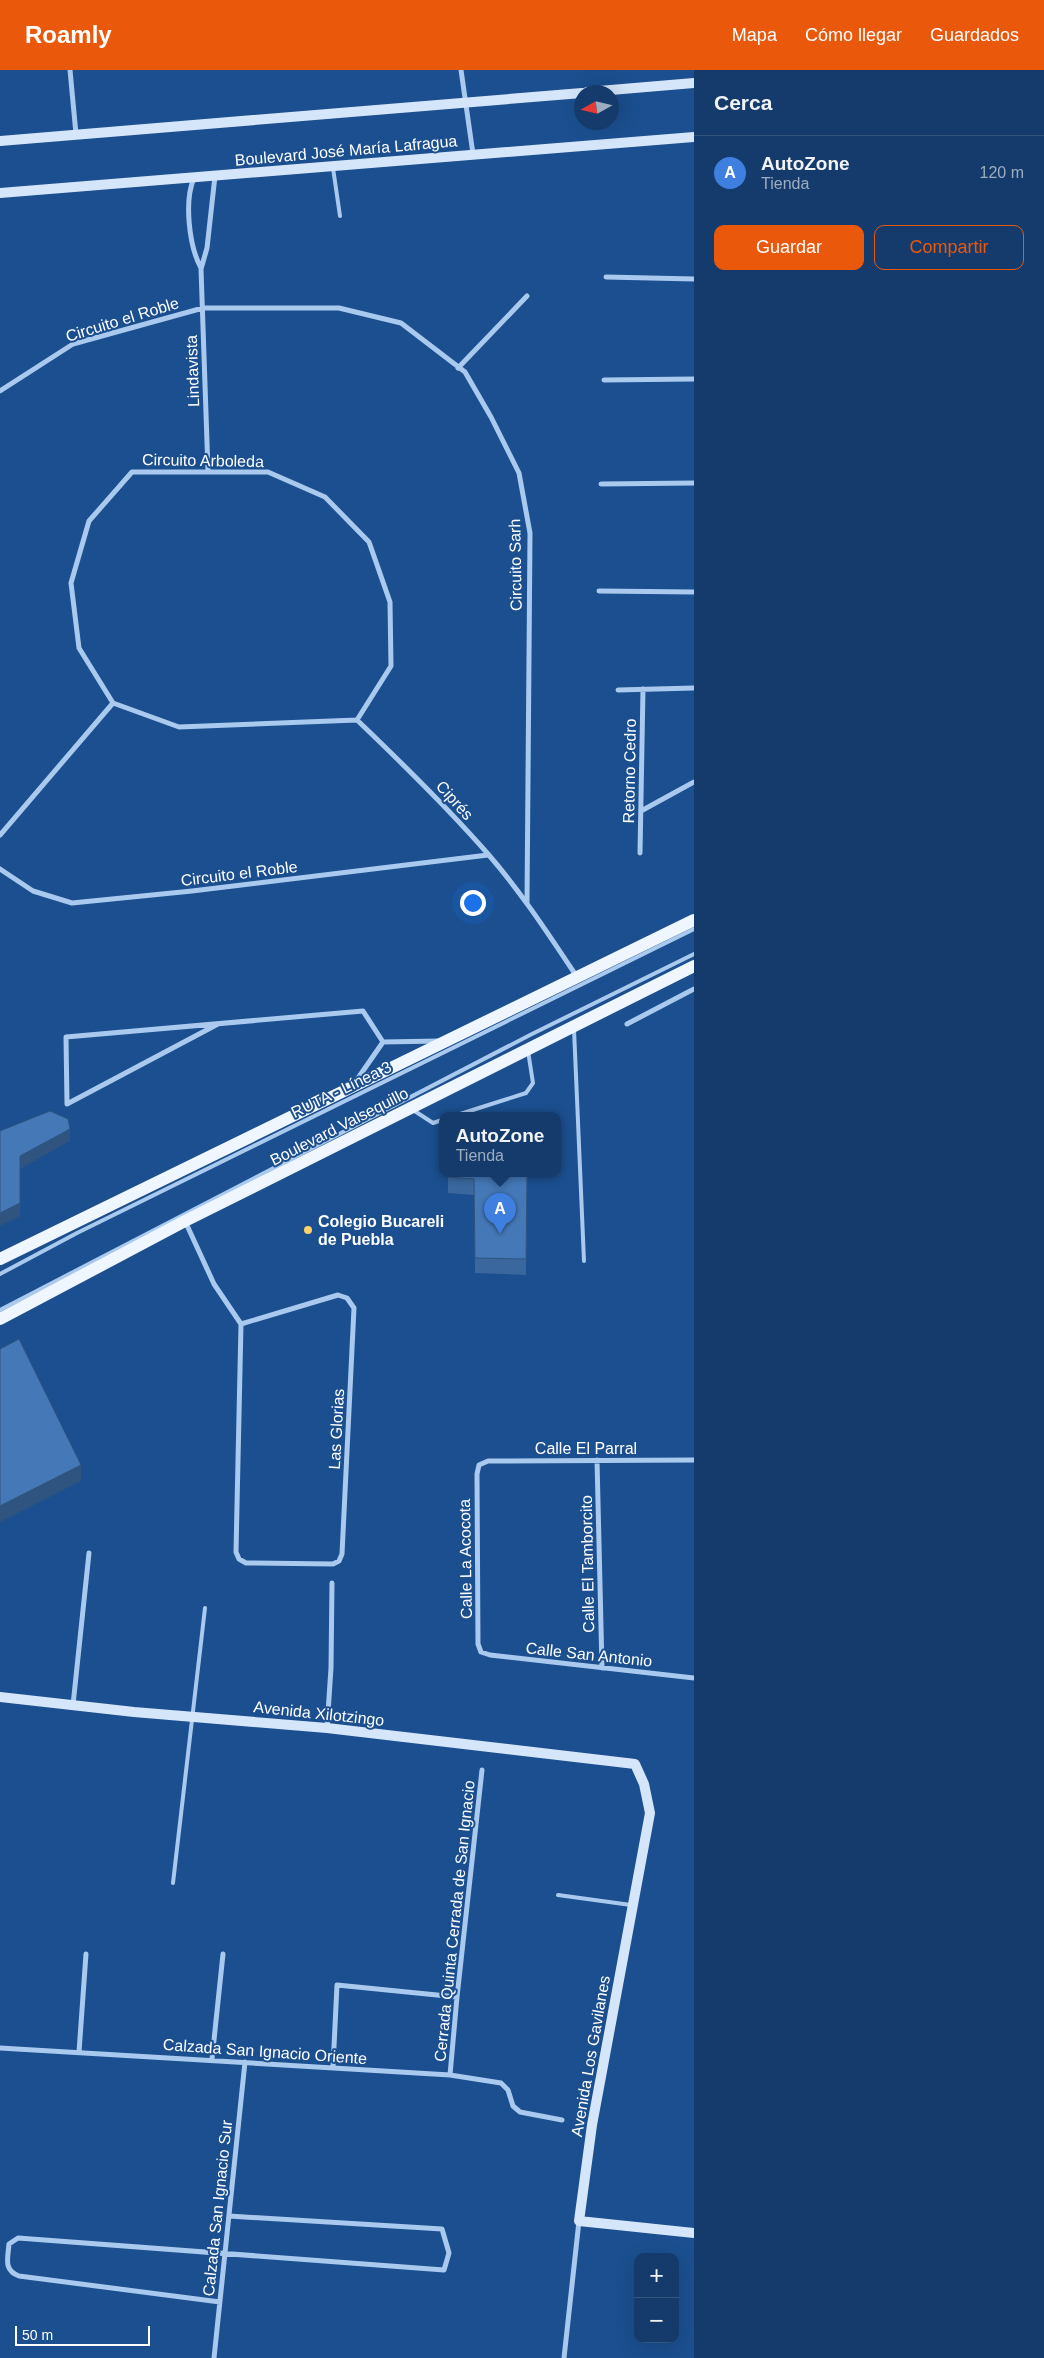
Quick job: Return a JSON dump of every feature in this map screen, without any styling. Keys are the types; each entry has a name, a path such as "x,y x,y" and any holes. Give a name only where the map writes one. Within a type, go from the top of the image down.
{"main road":[{"path":"619,89 694,83"},
{"path":"0,141 574,94"},
{"name":"Boulevard José María Lafragua","path":"0,193 694,137"},
{"name":"Boulevard Valsequillo","path":"0,1259 694,920"},
{"name":"Boulevard Valsequillo","path":"0,1319 185,1221 694,966"},
{"name":"Avenida Xilotzingo","path":"0,1697 327,1728 635,1764"},
{"name":"Avenida Los Gavilanes","path":"579,2221 592,2125 650,1813 644,1784 635,1764"},
{"path":"579,2221 694,2233"}],"street":[{"path":"70,70 76,135"},
{"path":"461,70 473,155"},
{"name":"Lindavista","path":"208,471 201,269 207,248 215,175"},
{"name":"Lindavista","path":"194,177 188,190 191,234 193,255 201,269"},
{"path":"606,277 694,278"},
{"path":"458,368 527,296"},
{"name":"Circuito Sarh","path":"203,308 339,308 401,324 464,372 491,417 519,472 530,533 527,903"},
{"name":"Circuito el Roble","path":"0,391 73,344 203,308"},
{"path":"604,380 694,379"},
{"name":"Circuito Arboleda","path":"113,703 79,648 70,583 89,521 132,472 268,472 326,497 368,542 390,602 391,666 358,720"},
{"path":"601,484 694,483"},
{"path":"599,591 694,592"},
{"path":"618,690 694,688"},
{"name":"Retorno Cedro","path":"640,853 643,689"},
{"path":"0,835 113,703 179,727 358,720"},
{"name":"Ciprés","path":"358,720 423,784 488,854 527,903"},
{"path":"641,812 694,782"},
{"name":"Circuito el Roble","path":"0,869 33,891 72,903 192,891 488,854"},
{"path":"527,903 577,977"},
{"path":"627,1024 694,989"},
{"path":"218,1024 66,1104 66,1037 363,1011 383,1042"},
{"path":"383,1042 446,1041"},
{"path":"350,1089 383,1042"},
{"path":"185,1221 214,1284 241,1324"},
{"name":"Las Glorias","path":"338,1295 347,1298 354,1308 342,1554 339,1561 333,1564 246,1563 239,1559 236,1552 241,1324 338,1295"},
{"name":"Calle El Tamborcito","path":"598,1460 602,1668"},
{"name":"Calle El Parral","path":"479,1465 488,1461 694,1460"},
{"name":"Calle La Acocota","path":"479,1465 477,1474 478,1644 481,1652"},
{"path":"73,1705 89,1553"},
{"path":"327,1728 331,1668 332,1583"},
{"name":"Calle San Antonio","path":"481,1652 490,1655 694,1678"},
{"name":"Cerrada Quinta Cerrada de San Ignacio","path":"450,2075 482,1770"},
{"path":"79,2052 86,1954"},
{"path":"212,2060 223,1954"},
{"path":"333,2067 338,1985 457,1997"},
{"name":"Calzada San Ignacio Oriente","path":"0,2048 450,2075 501,2083 508,2090 514,2106 520,2112 562,2120"},
{"name":"Calzada San Ignacio Sur","path":"214,2358 245,2062"},
{"path":"220,2302 19,2276 7,2266 9,2244 18,2238 444,2270 449,2253 442,2229 229,2216"},
{"name":"Avenida Los Gavilanes","path":"564,2358 579,2221"}],"lane":[{"path":"333,166 340,216"},
{"name":"RUTA - Línea 3","path":"0,1274 86,1229 694,929"},
{"path":"0,1310 521,1040 694,954"},
{"path":"573,1026 584,1261"},
{"path":"466,1112 526,1093 534,1083 528,1049"},
{"path":"411,1108 433,1123 439,1121"},
{"path":"173,1883 205,1608"},
{"path":"558,1895 633,1906"}],"building":[{"path":"50,1111 68,1119 70,1129 20,1156 20,1203 0,1213 0,1131"},
{"path":"448,1177 527,1177 526,1259 475,1258 474,1179"},
{"path":"19,1339 81,1465 0,1506 0,1349"}],"place":[{"name":"Colegio Bucareli de Puebla","path":"308,1230"},
{"name":"AutoZone","path":"500,1234"}]}
